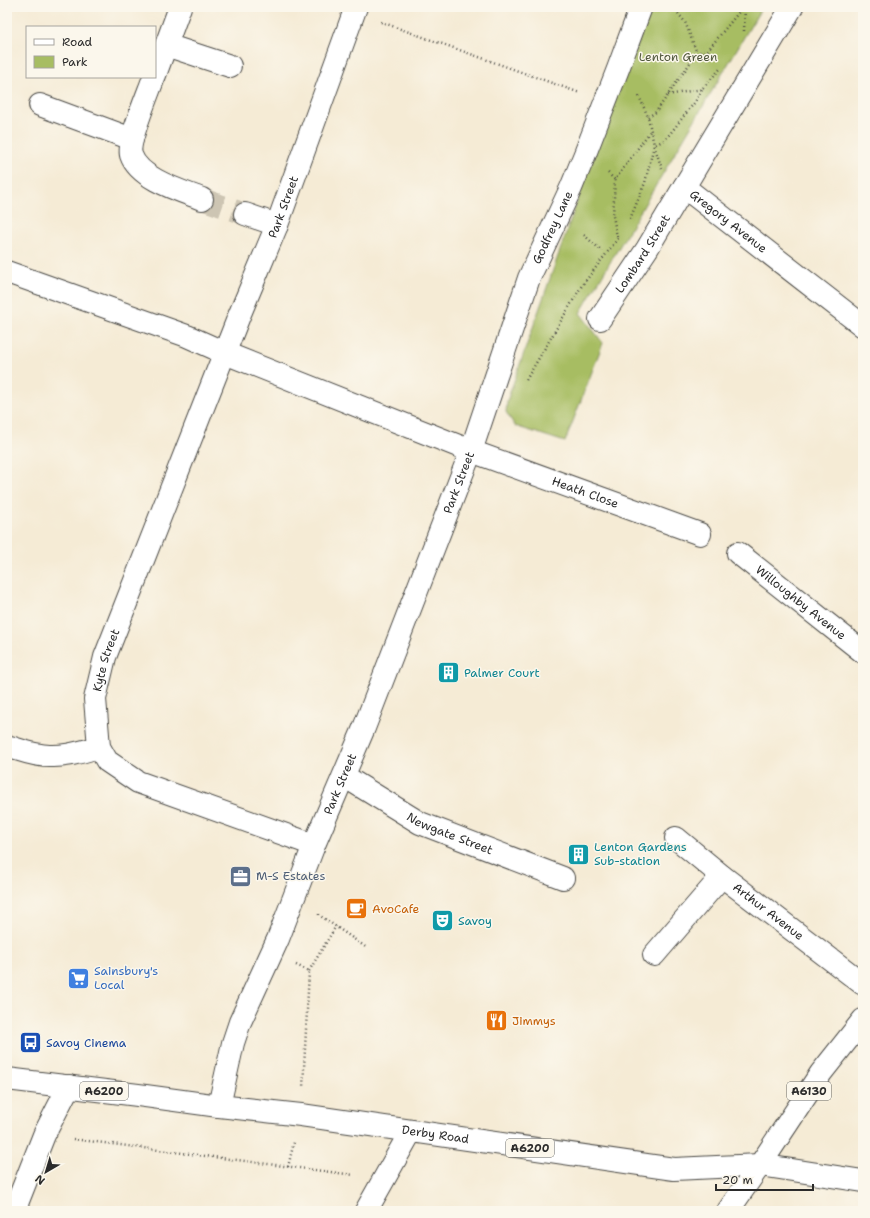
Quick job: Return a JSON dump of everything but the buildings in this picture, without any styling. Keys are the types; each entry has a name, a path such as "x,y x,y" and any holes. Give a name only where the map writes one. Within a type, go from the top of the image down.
{"street":[{"path":"156,73 180,7"},
{"name":"Godfrey Lane","path":"471,451 529,278 571,188 594,132 641,7"},
{"name":"Gregory Avenue","path":"792,7 684,187 863,326"},
{"name":"Park Street","path":"219,1106 233,1043 240,1022 272,953 314,845 364,728 471,451 225,352 277,225 355,10"},
{"path":"166,45 230,66"},
{"path":"154,78 132,139 131,154 135,163 146,174 166,186 202,199"},
{"path":"40,104 132,139"},
{"name":"Lombard Street","path":"600,319 647,249 684,187"},
{"path":"245,214 277,225"},
{"path":"7,272 187,336 225,352"},
{"name":"Kyte Street","path":"99,747 95,698 105,657 225,352"},
{"name":"Heath Close","path":"471,451 700,534"},
{"name":"Willoughby Avenue","path":"738,553 863,652"},
{"path":"10,747 31,754 49,756 67,755 99,747 107,760 138,782 314,845"},
{"name":"Newgate Street","path":"344,776 420,823 563,878"},
{"name":"Arthur Avenue","path":"676,838 722,876 863,984"},
{"path":"654,955 722,876"},
{"name":"A6130","path":"728,1211 821,1073 863,1020"},
{"name":"Derby Road","path":"7,1079 301,1115 674,1169 760,1165 863,1181"},
{"path":"14,1211 44,1135 70,1086"},
{"path":"366,1211 410,1131"}],"path":[{"path":"673,7 685,22 697,53"},
{"path":"648,117 656,112 697,53 708,50 744,7"},
{"path":"744,7 744,34"},
{"path":"355,10 605,101"},
{"path":"654,145 665,140 695,102 702,89 721,68"},
{"path":"618,69 630,82 637,93 648,117 654,145 664,173 684,187"},
{"path":"668,95 702,89"},
{"path":"617,236 613,216 615,180 651,129"},
{"path":"627,226 646,183 654,145"},
{"path":"526,381 581,287 623,231"},
{"path":"584,235 602,252"},
{"path":"322,907 319,915 367,948"},
{"path":"288,1166 301,1115 309,971 336,926"},
{"path":"272,953 309,971"},
{"path":"44,1135 384,1178"}],"green space":[{"name":"Lenton Green","path":"647,7 762,7 580,313 603,343 565,442 515,426 506,412 507,401 644,11"}],"tunnel":[{"path":"202,199 245,214"}],"place":[{"name":"Palmer Court","path":"449,673"},
{"name":"Lenton Gardens Sub-station","path":"579,854"},
{"name":"M-S Estates","path":"240,876"},
{"name":"AvoCafe","path":"356,909"},
{"name":"Savoy","path":"443,921"},
{"name":"Sainsbury's Local","path":"79,978"},
{"name":"Jimmys","path":"496,1021"},
{"name":"Savoy Cinema","path":"31,1043"}]}
